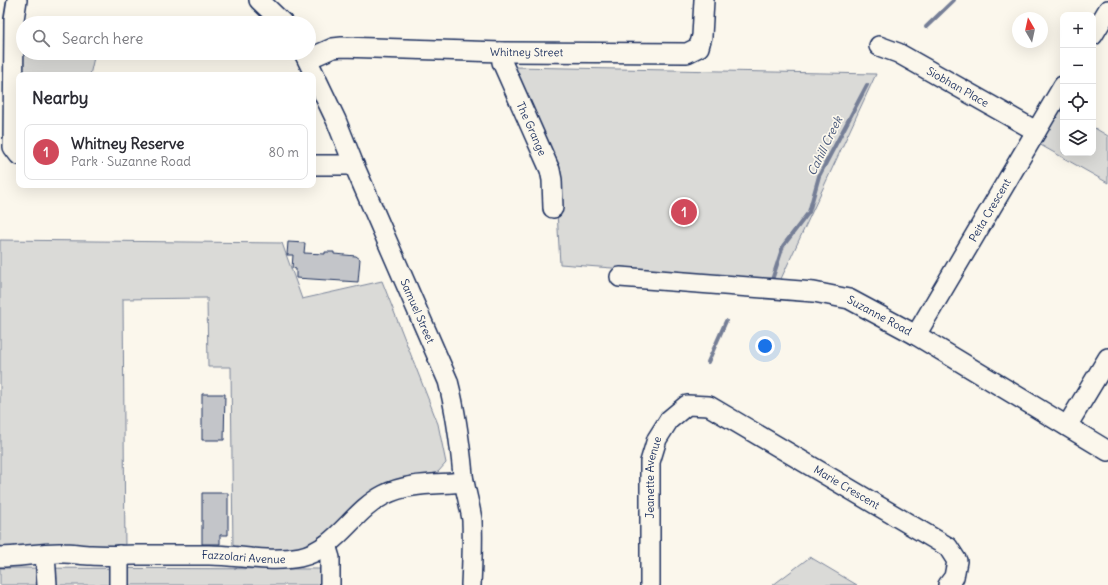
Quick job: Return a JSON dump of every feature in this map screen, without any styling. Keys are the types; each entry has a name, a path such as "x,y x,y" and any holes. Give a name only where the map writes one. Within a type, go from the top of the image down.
{"street":[{"path":"259,0 276,16"},
{"name":"Whitney Street","path":"316,53 342,47 501,52 687,54 699,47 702,36 704,0"},
{"path":"11,1 14,19 13,146 16,150"},
{"path":"1096,30 1108,10"},
{"name":"Siobhan Place","path":"879,46 898,53 1036,131"},
{"name":"The Grange","path":"501,52 502,62 550,170 552,180 553,208"},
{"name":"Samuel Street","path":"308,60 314,72"},
{"name":"Samuel Street","path":"316,77 336,120 354,165 448,381 455,414 464,482 472,519 471,585"},
{"name":"Peita Crescent","path":"916,334 1060,91"},
{"path":"316,165 354,165"},
{"name":"Suzanne Road","path":"620,277 814,292 850,299 916,334 1108,450"},
{"path":"1067,426 1108,358"},
{"name":"Jeanette Avenue","path":"650,585 650,462 653,450 657,439 669,420 686,405 709,406"},
{"name":"Marie Crescent","path":"709,406 948,547 957,561 954,577 948,585"},
{"name":"Fazzolari Avenue","path":"0,557 62,553 92,555 211,555 264,559 287,559 301,557 326,545 370,503 384,494 404,487 464,482"},
{"path":"326,545 330,558 330,585"},
{"path":"45,554 47,585"},
{"path":"119,555 119,585"}],"shaded area":[{"path":"22,60 93,60 91,72 20,72"},
{"path":"515,67 876,74 780,281 560,264 554,159"},
{"path":"1059,107 1060,156 1037,143"},
{"path":"1096,129 1108,136 1108,183 1060,156 1096,156"},
{"path":"0,240 282,243 302,299 382,281 438,424 446,463 438,472 420,477 316,545 285,552 233,551 231,367 208,367 207,298 123,299 125,552 0,551"},
{"path":"338,554 338,585 0,585 0,568 319,569"},
{"path":"810,557 857,585 773,585"}],"building":[{"path":"288,242 305,243 304,253 325,254 325,252 334,252 334,254 356,256 360,259 358,282 296,278 296,269 292,268 293,255 287,255"},
{"path":"202,394 225,394 224,440 202,440"},
{"path":"202,493 228,493 228,535 220,535 220,544 202,544"}],"waterway":[{"name":"Cahill Creek","path":"926,27 954,0"},
{"name":"Cahill Creek","path":"772,280 783,246 809,212 819,176 867,85"},
{"name":"Cahill Creek","path":"708,362 726,321"}],"place":[{"name":"Whitney Reserve","path":"684,212"}]}
